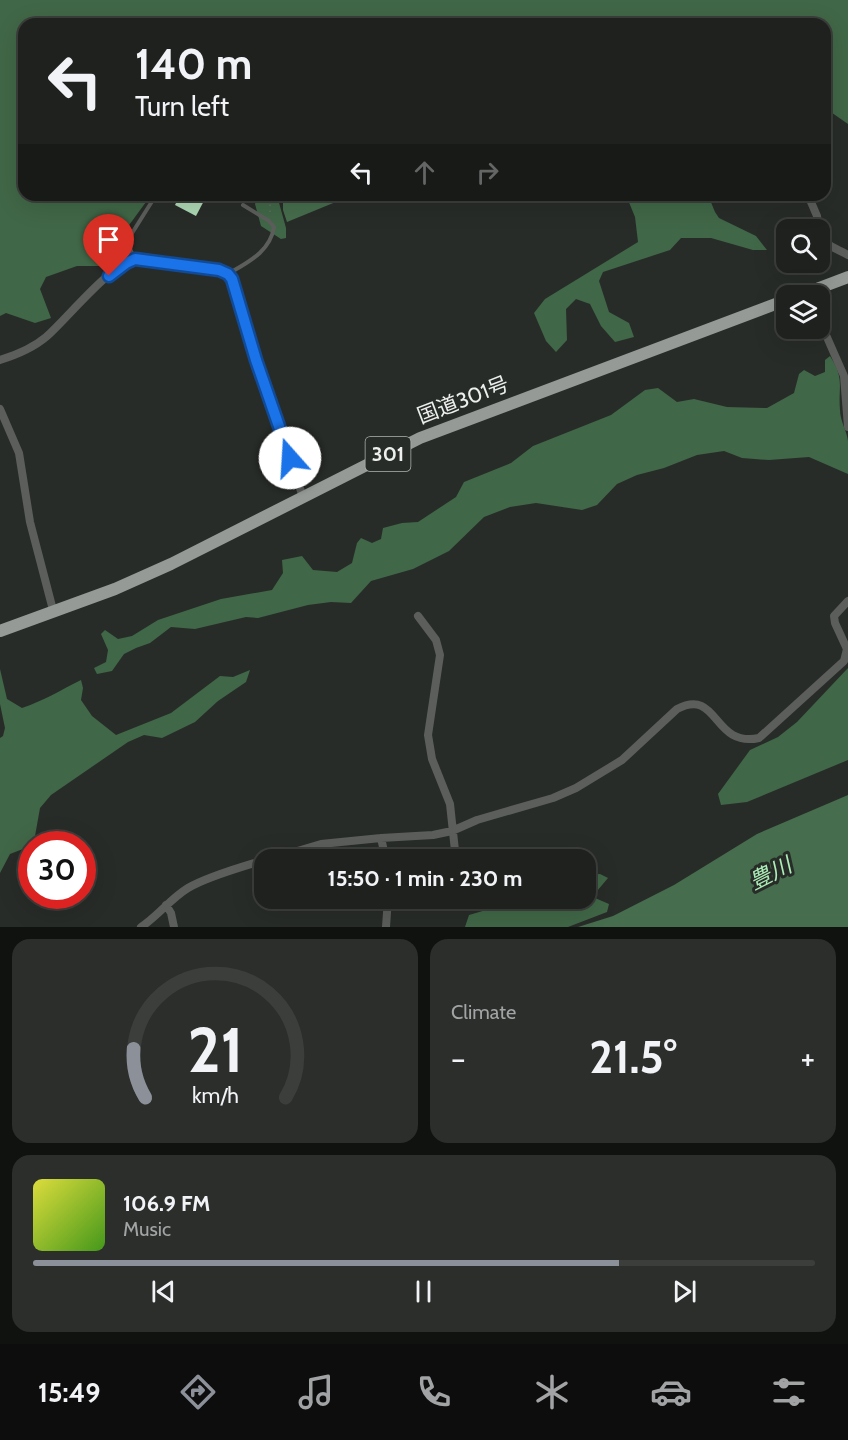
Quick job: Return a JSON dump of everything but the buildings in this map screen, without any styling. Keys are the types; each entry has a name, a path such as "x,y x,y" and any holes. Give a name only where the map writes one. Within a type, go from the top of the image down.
{"highway":[{"path":"828,285 848,277"},
{"name":"国道301号","path":"0,631 114,589 171,564 420,438 776,304"}],"street":[{"path":"811,201 818,219"},
{"path":"830,246 848,255"},
{"path":"0,360 43,340 93,289 126,263 135,259 219,270 228,274 232,279 256,360 303,497"},
{"path":"828,339 844,376 848,427"},
{"path":"0,409 19,453 30,522 53,610"},
{"path":"304,849 321,844 381,837 433,835 553,798 576,788 622,760 685,704 709,709 727,732 735,738 749,740 759,738 844,661 847,649 834,616 848,602"},
{"path":"418,616 436,640 440,655 428,735 432,759 450,804 454,849"},
{"path":"381,837 384,849"},
{"path":"141,927 190,886 254,864"},
{"path":"166,905 171,913 174,927"},
{"path":"386,927 387,909"}],"lane":[{"path":"135,259 128,245 129,238 152,201"},
{"path":"228,274 263,251 272,238 274,227 269,221 243,205"}],"path":[{"path":"269,221 270,201"}],"shaded area":[{"path":"0,0 848,0 848,124 831,112 831,18 18,18 18,201 146,201 124,232 120,249 105,266 77,266 46,277 40,289 51,318 35,323 6,313 0,316"},
{"path":"256,201 279,201 286,228 286,238 281,239 261,226"},
{"path":"628,201 710,201 719,218 756,236 767,250 753,250 711,238 681,238 670,250 603,272 599,281 609,312 629,323 634,337 615,342 601,326 590,304 576,299 566,309 567,340 556,352 546,341 534,313 545,299 638,242 635,217"},
{"path":"830,356 838,371 840,383 840,414 848,441 848,474 809,457 769,460 742,458 724,451 697,455 617,484 597,505 582,510 536,503 510,507 484,517 449,551 413,569 371,581 351,603 331,602 308,605 258,618 246,617 195,629 171,627 150,643 124,654 112,671 97,674 94,668 106,662 108,650 101,634 105,630 118,639 132,636 158,620 221,599 272,590 283,573 282,560 302,556 313,570 337,572 352,563 357,543 361,538 372,543 381,539 383,528 418,522 456,497 464,482 511,463 533,446 611,415 645,390 658,388 677,402 694,399 727,407 767,408 794,393 799,374 804,370 815,376 825,372 825,360"},
{"path":"848,668 848,760 747,802 721,805 718,794 750,750 778,737 797,722"},
{"path":"0,669 7,699 22,708 81,680 83,688 81,700 92,716 116,735 171,713 220,676 233,677 250,670 246,682 218,701 195,722 162,738 144,735 128,742 51,795 40,808 36,831 18,831 18,851 10,854 0,873 0,738 5,728 0,704"},
{"path":"596,874 608,878 596,894"},
{"path":"596,898 609,904 607,912 568,927 465,927 469,915 486,910 596,909"}],"water":[{"path":"283,201 338,201 287,222"},
{"name":"豊川","path":"848,795 848,927 578,927 613,916 674,885 757,834"}],"route":[{"path":"109,276 135,259 219,270 228,274 232,279 256,360 290,458"}]}
